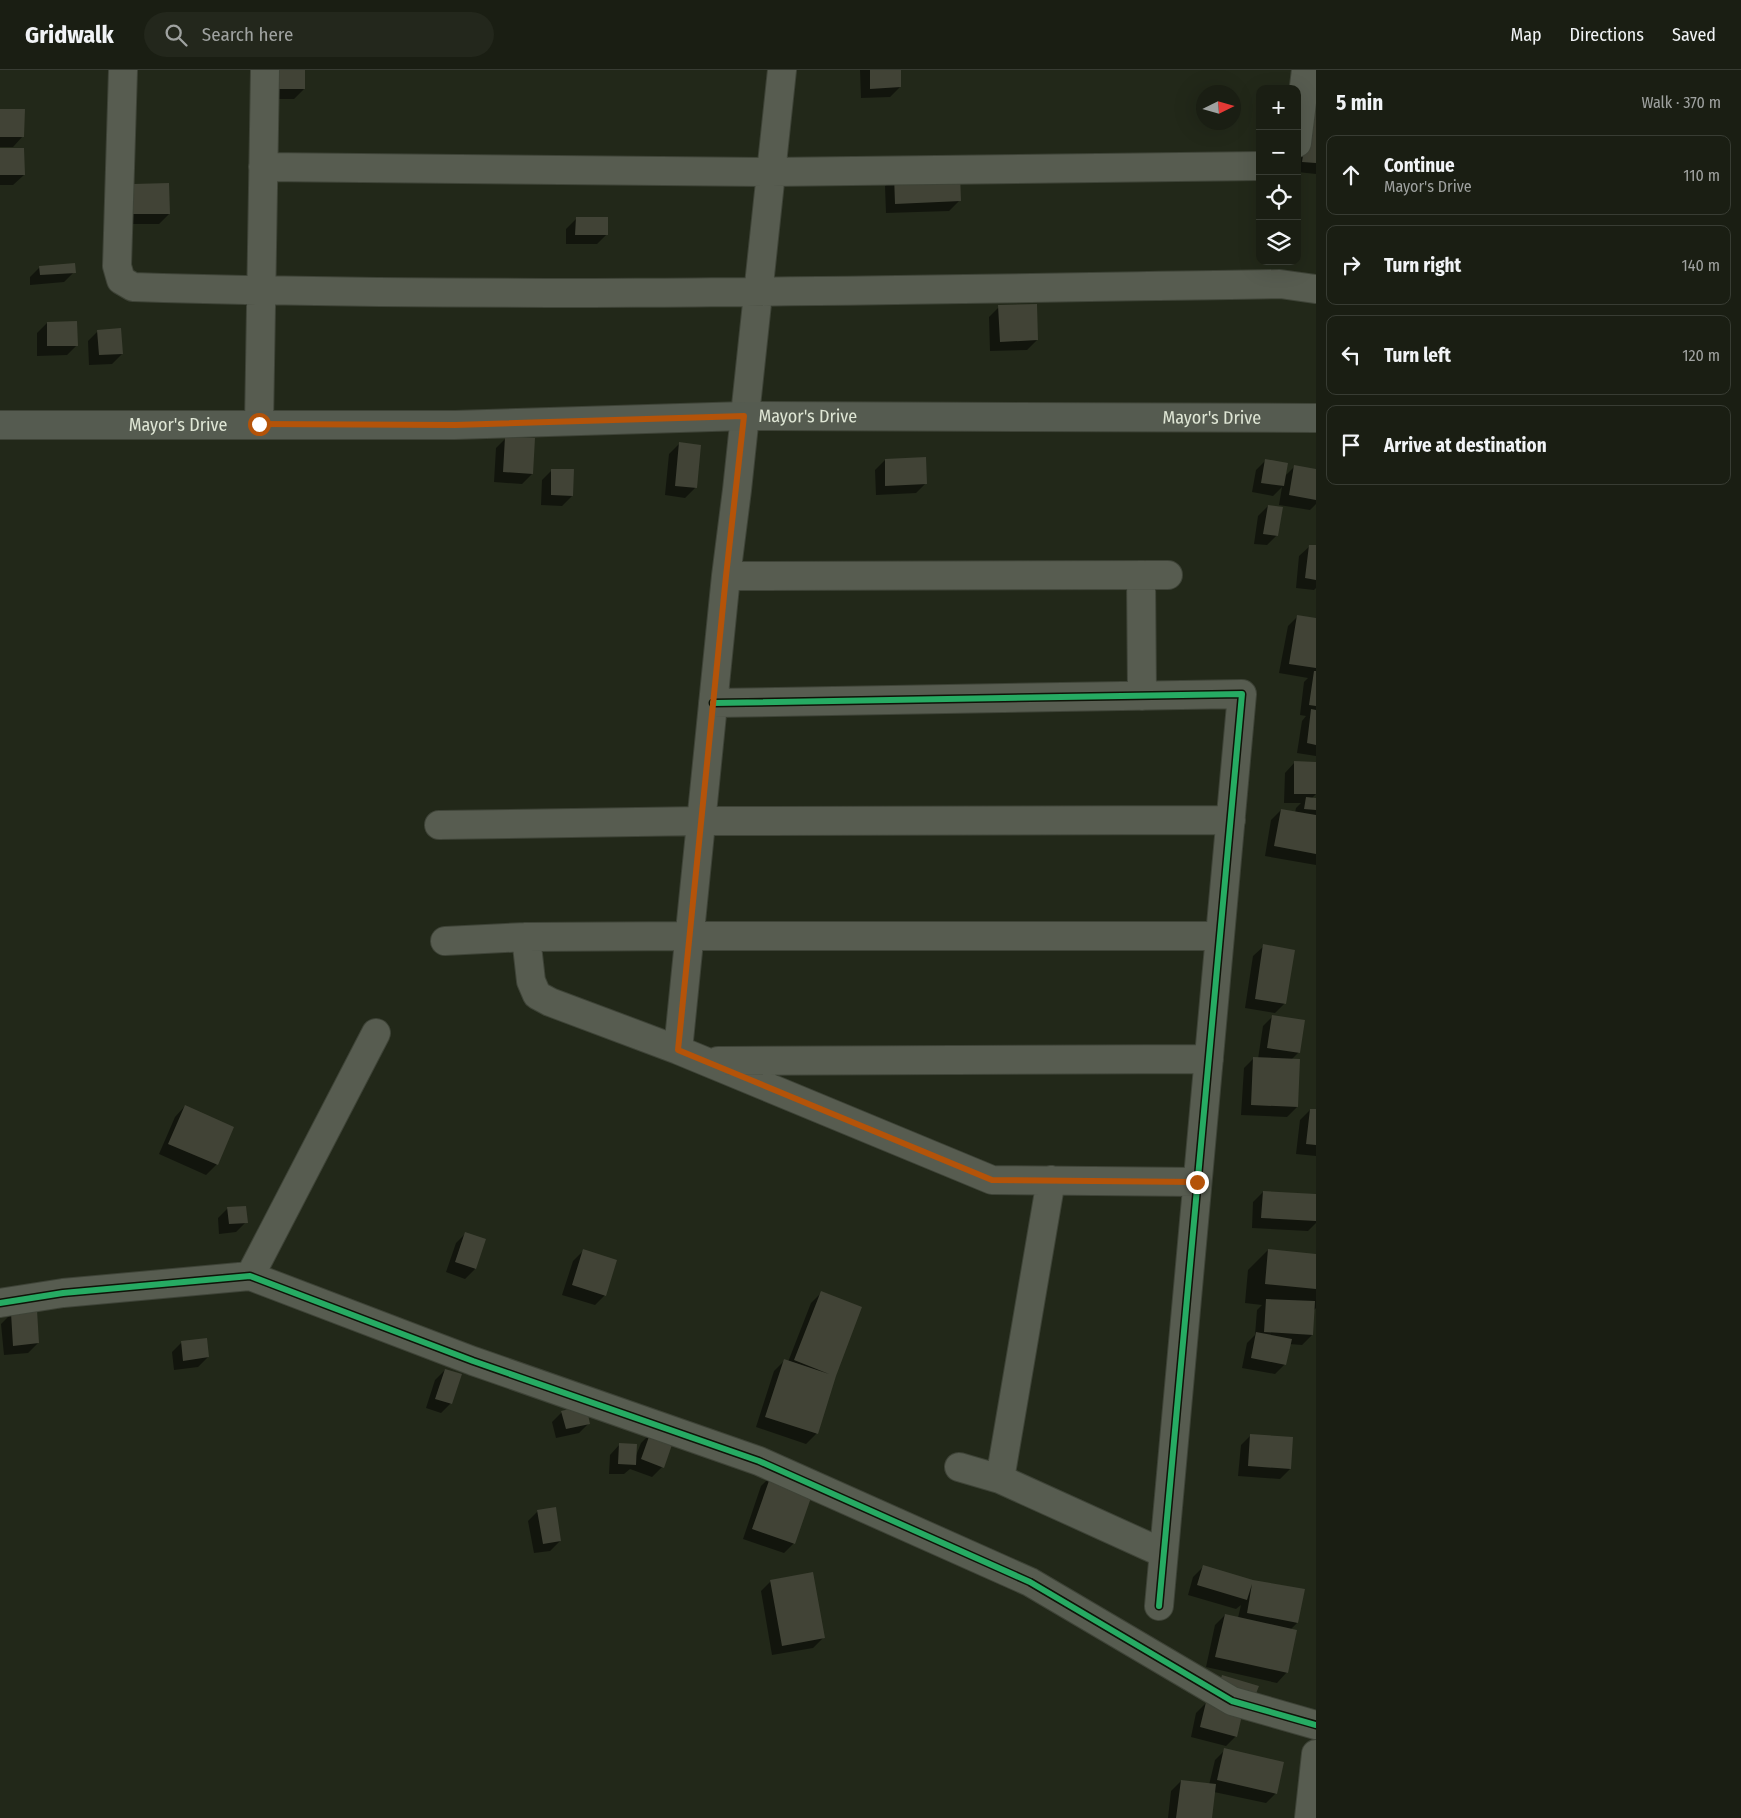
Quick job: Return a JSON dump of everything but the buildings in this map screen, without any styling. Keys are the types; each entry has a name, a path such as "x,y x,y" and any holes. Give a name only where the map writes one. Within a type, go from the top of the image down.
{"street":[{"path":"123,70 117,266 121,280 133,288 261,291 758,293 1281,273 1315,290"},
{"path":"259,424 265,70"},
{"path":"678,1050 726,576 782,70"},
{"path":"1299,130 1306,70"},
{"path":"264,167 771,172 1256,166"},
{"name":"Mayor's Drive","path":"0,425 455,425 744,416 1316,418"},
{"path":"1141,575 1142,696"},
{"path":"726,576 1168,575"},
{"path":"713,703 1242,694 1159,1606"},
{"path":"439,825 1231,820"},
{"path":"445,941 526,937 1220,936"},
{"path":"526,937 531,980 537,995 550,1002 678,1050 992,1180 1197,1182"},
{"path":"250,1276 376,1033"},
{"path":"705,1061 1209,1059"},
{"path":"1000,1479 1051,1180"},
{"path":"0,1303 63,1293 250,1276 473,1361 760,1461 1030,1582 1232,1701 1316,1725"},
{"path":"959,1467 1000,1479 1163,1553"},
{"path":"1309,1818 1316,1754"}],"cycle path":[{"path":"713,703 1242,694 1159,1606"},
{"path":"0,1303 63,1293 250,1276 473,1361 759,1461 1030,1582 1232,1701 1316,1725"}],"route":[{"path":"259,424 455,425 744,416 678,1050 992,1180 1197,1182"}]}
